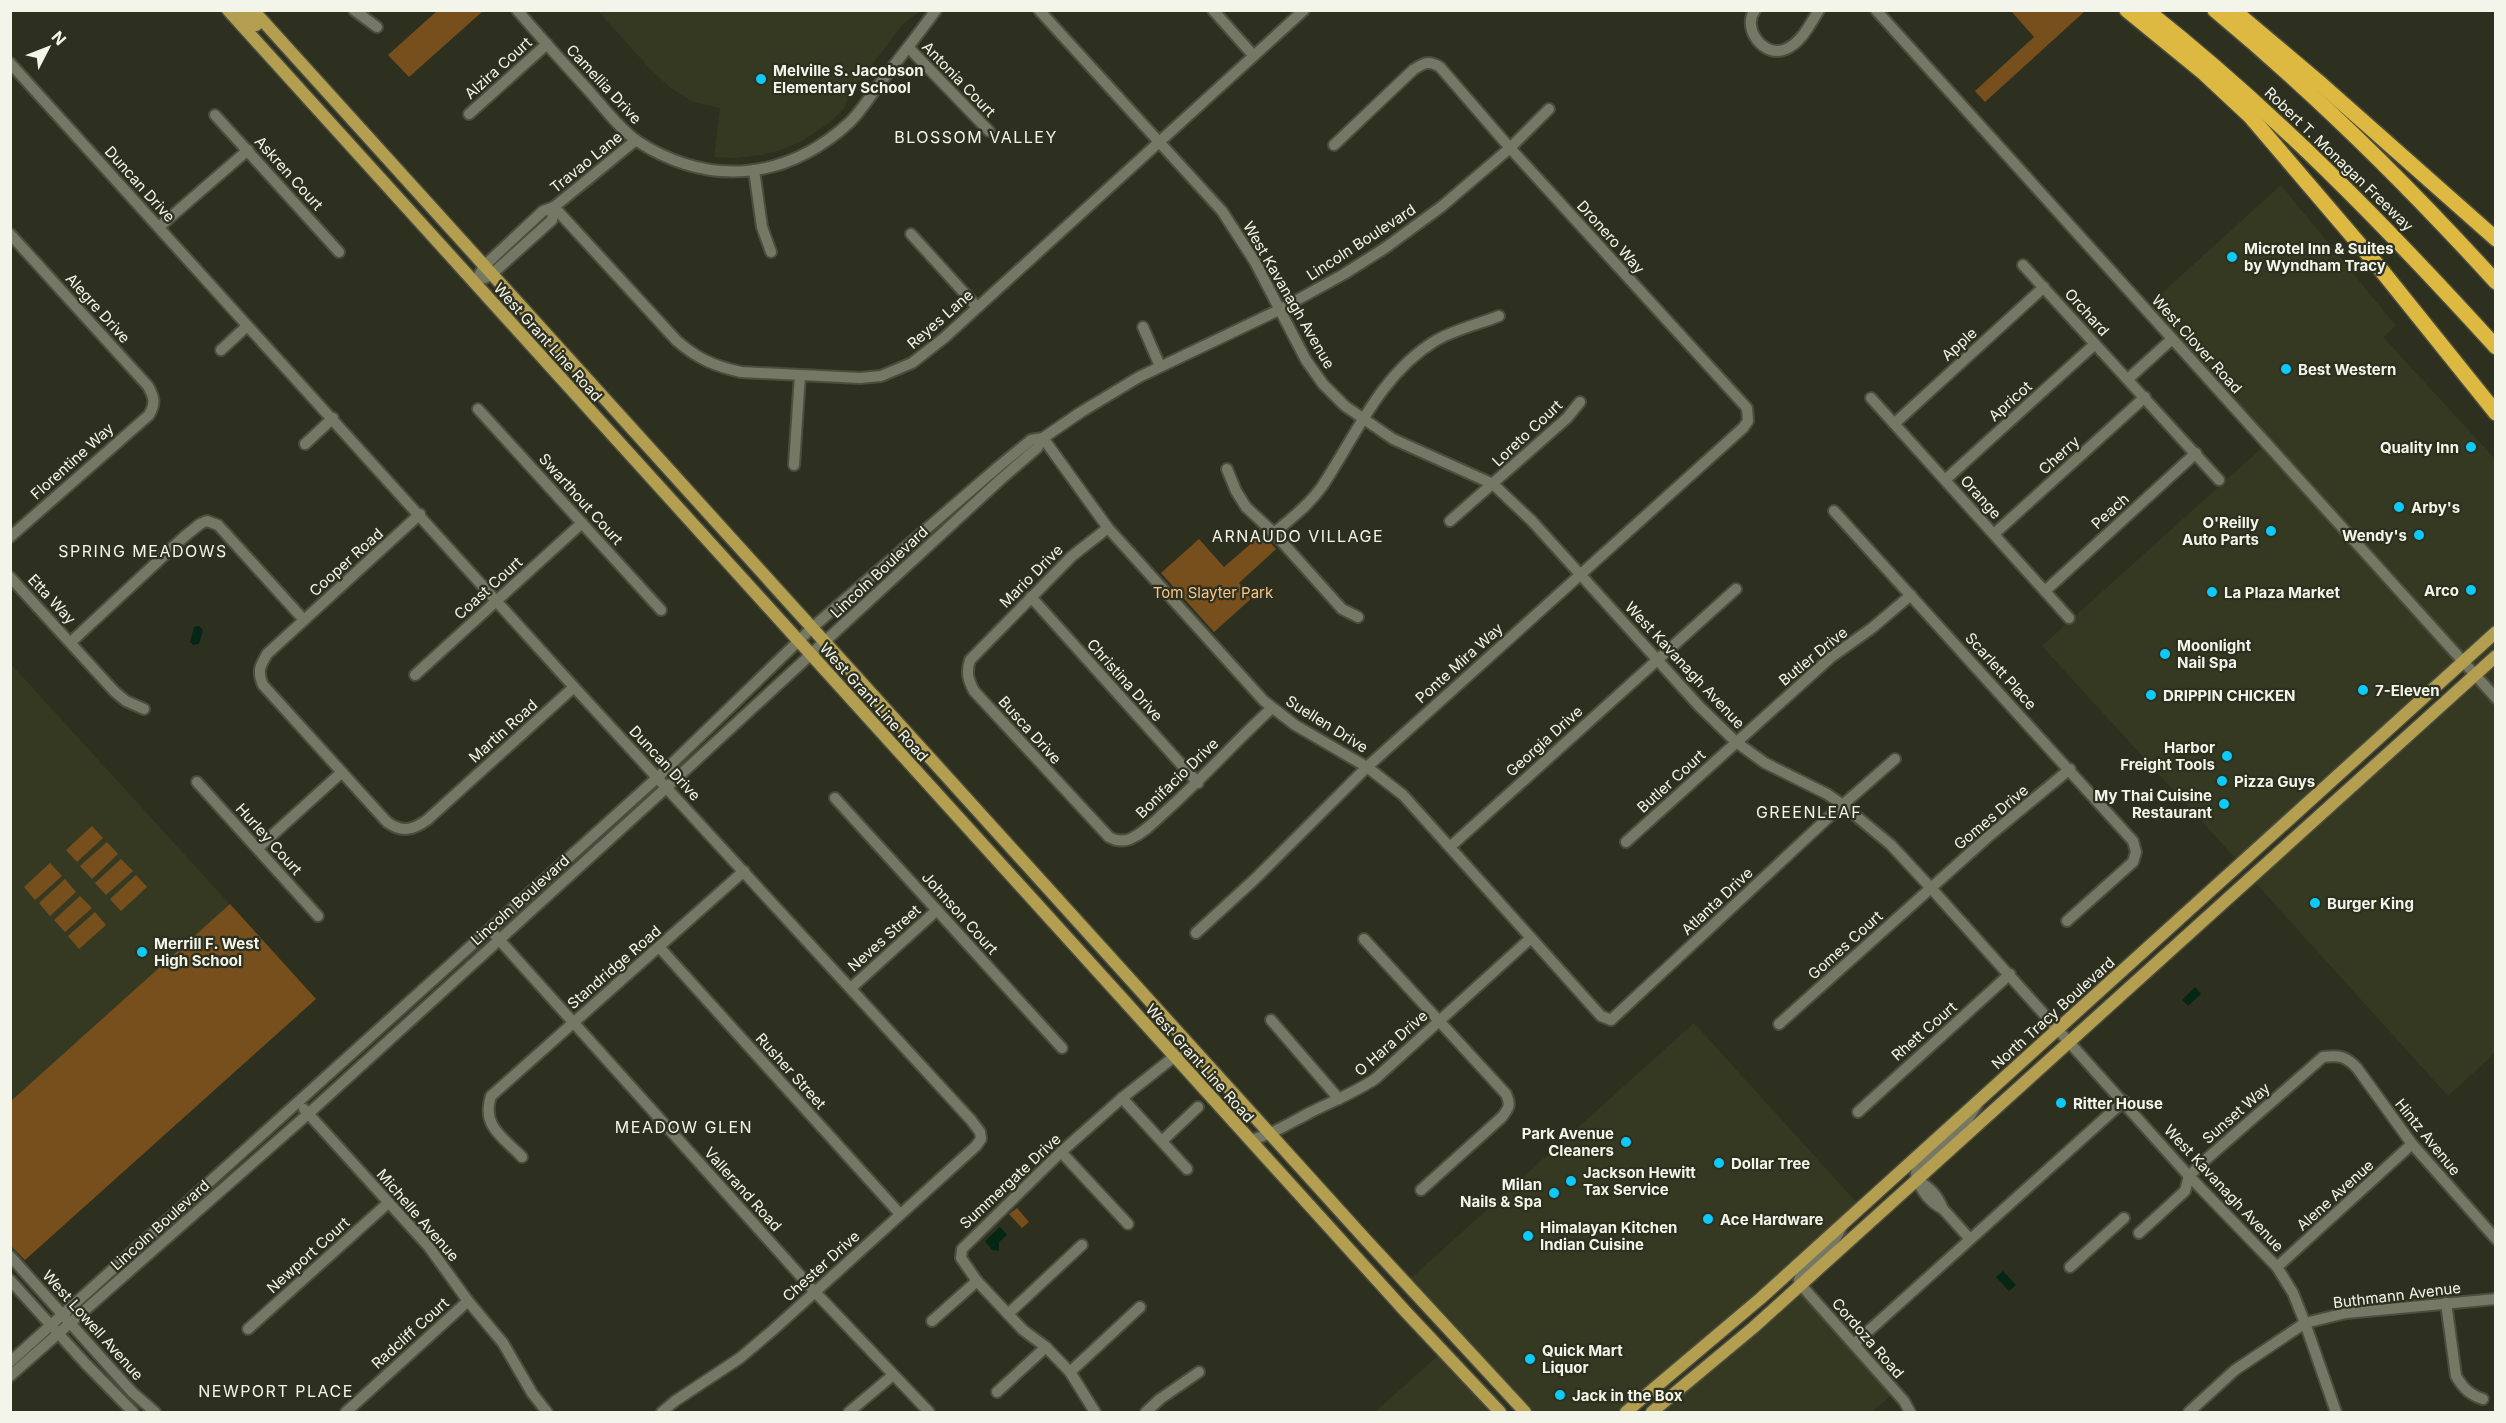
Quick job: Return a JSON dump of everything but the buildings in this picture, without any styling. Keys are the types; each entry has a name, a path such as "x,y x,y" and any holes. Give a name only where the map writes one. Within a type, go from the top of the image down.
{"highway":[{"path":"2127,10 2204,73 2250,116 2378,266 2496,413"},
{"name":"Robert T. Monagan Freeway","path":"2146,10 2248,96 2345,186 2496,347"},
{"name":"Robert T. Monagan Freeway","path":"2215,10 2297,81 2370,149 2496,282"},
{"path":"2233,10 2322,85 2496,239"}],"main road":[{"name":"West Grant Line Road","path":"228,10 1174,1058 1500,1413"},
{"path":"242,10 256,26 269,28"},
{"name":"West Grant Line Road","path":"253,10 1525,1413"},
{"name":"North Tracy Boulevard","path":"1626,1413 1761,1299 2496,632"},
{"path":"1652,1413 1801,1285 2496,656"},
{"path":"1342,1240 1350,1239 1368,1251 1379,1254"}],"street":[{"path":"354,10 377,27"},
{"name":"Camellia Drive","path":"517,10 615,121 636,140 669,157 704,169 725,171 754,170 786,163 808,154 827,142 852,119 936,10"},
{"name":"West Kavanagh Avenue","path":"1039,10 1222,211 1235,229 1305,360 1323,384 1345,406 1393,439 1493,484 1532,521 1699,706 1736,742 1765,763 1827,794 1843,805 1891,845 1931,888 2059,1028 2189,1176 2277,1267 2293,1293 2306,1323 2336,1413"},
{"path":"1213,10 1253,55"},
{"name":"Reyes Lane","path":"554,207 677,341 697,357 723,368 741,372 860,378 891,373 912,363 944,338 1304,10"},
{"path":"1755,10 1751,16 1750,27 1754,36 1766,48 1775,51 1786,50 1800,40 1820,10"},
{"name":"West Clover Road","path":"1876,10 2496,698"},
{"name":"Alzira Court","path":"469,114 547,44"},
{"name":"Antonia Court","path":"908,47 989,131"},
{"name":"Dronero Way","path":"1334,145 1424,62 1431,62 1440,67 1510,148 1747,408 1748,421"},
{"name":"Duncan Drive","path":"10,63 574,687 976,1127"},
{"name":"Lincoln Boulevard","path":"10,1376 308,1114 1037,448 1043,438 1081,412 1160,366 1279,310 1385,248 1441,207 1510,148 1549,109"},
{"name":"Askren Court","path":"215,116 339,252"},
{"name":"Travao Lane","path":"475,283 488,270 552,220 554,207 636,140"},
{"path":"159,227 248,150"},
{"path":"754,170 762,227 771,252"},
{"name":"Alegre Drive","path":"10,234 147,386 154,397 154,407"},
{"path":"911,234 977,307"},
{"name":"Orchard","path":"2024,265 2219,480"},
{"name":"Apple","path":"1895,423 2044,287"},
{"path":"1274,533 1301,511 1322,486 1362,418 1394,377 1418,353 1436,340 1499,316"},
{"path":"220,351 248,326"},
{"path":"1143,327 1160,366"},
{"path":"2128,379 2172,339"},
{"name":"Apricot","path":"1945,480 2095,344"},
{"path":"794,465 800,375"},
{"name":"Cherry","path":"1994,534 2145,397"},
{"name":"Orange","path":"1871,398 2069,618"},
{"name":"Loreto Court","path":"1450,521 1567,418 1580,402"},
{"name":"Florentine Way","path":"10,537 149,414 154,407"},
{"name":"Swarthout Court","path":"478,409 661,610"},
{"path":"305,444 333,418"},
{"name":"Ponte Mira Way","path":"1196,933 1255,879 1367,767 1743,428 1748,421"},
{"name":"Lincoln Boulevard","path":"10,1362 658,777 813,627 998,467 1031,440 1043,438"},
{"name":"Suellen Drive","path":"1043,438 1108,528 1272,708 1295,725 1367,767 1403,795 1451,846 1592,1008 1601,1016 1611,1020"},
{"name":"Peach","path":"2045,591 2196,453"},
{"path":"1227,469 1246,507 1274,533 1342,609 1358,617"},
{"name":"Scarlett Place","path":"1834,511 2070,769 2130,836 2136,846 2135,857 2129,867 2067,921"},
{"name":"Cooper Road","path":"342,772 263,685 258,674 260,666 267,654 420,514"},
{"path":"71,642 185,536 207,521 218,525 304,620"},
{"name":"Coast Court","path":"415,675 582,523"},
{"name":"Mario Drive","path":"978,650 1071,556 1108,528"},
{"name":"Etta Way","path":"10,577 115,692 126,701 144,709"},
{"name":"Georgia Drive","path":"1451,846 1736,589"},
{"name":"Butler Drive","path":"1736,742 1830,658 1872,628 1911,595"},
{"name":"Christina Drive","path":"1031,597 1198,783"},
{"name":"Busca Drive","path":"978,650 970,660 967,670 974,691 1096,823"},
{"name":"Martin Road","path":"342,772 395,828 408,830 417,828 574,687"},
{"name":"Bonifacio Drive","path":"1096,823 1116,841 1129,840 1144,830 1198,783 1238,739 1272,708"},
{"name":"Butler Court","path":"1626,842 1736,742"},
{"name":"Atlanta Drive","path":"1611,1020 1895,759"},
{"name":"Gomes Drive","path":"1931,888 2006,821 2070,769"},
{"path":"258,848 342,772"},
{"name":"Hurley Court","path":"197,782 318,916"},
{"name":"Johnson Court","path":"835,798 1062,1048"},
{"name":"Standridge Road","path":"522,1157 488,1118 487,1108 491,1096 744,871"},
{"name":"Gomes Court","path":"1779,1024 1931,888"},
{"name":"Neves Street","path":"851,988 937,910"},
{"name":"Vallerand Road","path":"489,929 815,1292 928,1413"},
{"name":"O Hara Drive","path":"1251,1140 1271,1135 1349,1096 1375,1079 1531,938"},
{"path":"1364,939 1440,1020 1506,1094 1510,1102 1509,1108 1502,1117 1420,1190"},
{"name":"Rusher Street","path":"660,948 900,1214"},
{"name":"Rhett Court","path":"1858,1112 2010,974"},
{"path":"1270,1020 1339,1099"},
{"name":"Summergate Drive","path":"1095,1413 1070,1372 1046,1347 1008,1314 977,1281 962,1258 962,1249 1061,1152 1122,1098 1189,1045"},
{"name":"Hintz Avenue","path":"2338,1055 2348,1059 2356,1068 2412,1144 2496,1239"},
{"name":"Sunset Way","path":"2139,1233 2185,1191 2189,1176 2323,1058 2338,1055"},
{"path":"1122,1098 1187,1169"},
{"path":"1970,1239 1943,1209 1938,1197 1930,1188 1917,1180 1916,1173 1917,1168 1966,1122 1979,1101"},
{"path":"1854,1344 2124,1101"},
{"name":"Michelle Avenue","path":"298,1103 429,1247 468,1301 503,1343 532,1393 547,1413"},
{"path":"1161,1141 1198,1107"},
{"name":"Chester Drive","path":"662,1413 675,1401 740,1358 976,1146 981,1139 976,1127"},
{"name":"Alene Avenue","path":"2277,1267 2412,1144"},
{"path":"1061,1152 1128,1224"},
{"name":"Newport Court","path":"248,1329 388,1203"},
{"path":"2070,1267 2124,1218"},
{"path":"1801,1285 1800,1276 1837,1239 1842,1225"},
{"path":"1008,1314 1082,1245"},
{"name":"West Lowell Avenue","path":"10,1256 132,1392 155,1413"},
{"name":"West Lowell Avenue","path":"10,1280 133,1413"},
{"path":"932,1321 977,1281"},
{"name":"Cordoza Road","path":"1801,1285 1904,1401 1910,1413"},
{"name":"Buthmann Avenue","path":"2188,1413 2235,1370 2306,1323 2346,1313 2496,1299"},
{"name":"Radcliff Court","path":"346,1412 468,1301"},
{"path":"2446,1303 2457,1376 2462,1386 2472,1396 2483,1400"},
{"path":"1070,1372 1140,1307"},
{"path":"997,1392 1046,1347"},
{"path":"1146,1413 1160,1399 1199,1372"},
{"path":"849,1413 892,1375"}],"shaded area":[{"name":"Melville S. Jacobson Elementary School","path":"598,11 920,11 903,24 849,95 844,109 829,123 802,141 781,150 734,158 714,157 720,108 694,102 672,89 651,70"},
{"path":"2281,185 2396,326 2383,337 2495,459 2495,1053 2448,1096 2253,880 2475,680 2455,660 2237,860 2042,646 2264,446 2140,313"},
{"path":"199,626 203,630 199,644 193,645 190,642 194,627"},
{"name":"Merrill F. West High School","path":"10,663 316,999 25,1260 10,1246"},
{"path":"2195,987 2201,994 2188,1006 2182,1000"},
{"path":"1694,1023 1858,1204 1621,1412 1529,1412 1409,1280"},
{"path":"1000,1227 1007,1235 999,1242 999,1251 992,1250 985,1241"},
{"path":"2003,1271 2016,1285 2009,1291 1996,1277"},
{"path":"1799,1290 1892,1394 1872,1412 1660,1412"},
{"path":"1441,1353 1494,1412 1375,1412"}],"green space":[{"path":"2082,10 2084,12 1985,102 1975,91 2034,37 2011,11"},
{"path":"437,11 483,11 409,77 388,55"},
{"name":"Tom Slayter Park","path":"1262,534 1276,549 1239,583 1252,598 1214,632 1161,573 1199,539 1224,567"},
{"path":"92,826 103,838 77,862 66,850"},
{"path":"107,842 118,854 92,879 80,866"},
{"path":"121,859 133,871 106,895 95,883"},
{"path":"50,863 62,876 35,900 24,887"},
{"path":"136,875 147,887 121,911 110,899"},
{"path":"65,879 76,892 50,916 39,903"},
{"path":"80,896 92,908 65,932 54,920"},
{"path":"230,904 316,999 25,1260 11,1246 11,1101"},
{"path":"95,912 106,925 79,949 68,936"},
{"path":"1017,1208 1029,1222 1022,1228 1009,1214"}],"place":[{"name":"Melville S. Jacobson Elementary School","path":"761,79"},
{"name":"Microtel Inn & Suites by Wyndham Tracy","path":"2232,257"},
{"name":"Best Western","path":"2286,369"},
{"name":"Quality Inn","path":"2471,447"},
{"name":"Arby's","path":"2399,507"},
{"name":"O'Reilly Auto Parts","path":"2271,531"},
{"name":"Wendy's","path":"2419,535"},
{"name":"Arco","path":"2471,590"},
{"name":"La Plaza Market","path":"2212,592"},
{"name":"Moonlight Nail Spa","path":"2165,654"},
{"name":"7-Eleven","path":"2363,690"},
{"name":"DRIPPIN CHICKEN","path":"2151,695"},
{"name":"Harbor Freight Tools","path":"2227,756"},
{"name":"Pizza Guys","path":"2222,781"},
{"name":"My Thai Cuisine Restaurant","path":"2224,804"},
{"name":"Burger King","path":"2315,903"},
{"name":"Merrill F. West High School","path":"142,952"},
{"name":"Ritter House","path":"2061,1103"},
{"name":"Park Avenue Cleaners","path":"1626,1142"},
{"name":"Dollar Tree","path":"1719,1163"},
{"name":"Jackson Hewitt Tax Service","path":"1571,1181"},
{"name":"Milan Nails & Spa","path":"1554,1193"},
{"name":"Ace Hardware","path":"1708,1219"},
{"name":"Himalayan Kitchen Indian Cuisine","path":"1528,1236"},
{"name":"Quick Mart Liquor","path":"1530,1359"},
{"name":"Jack in the Box","path":"1560,1395"}],"district":[{"name":"BLOSSOM VALLEY","path":"976,137"},
{"name":"ARNAUDO VILLAGE","path":"1298,536"},
{"name":"SPRING MEADOWS","path":"143,551"},
{"name":"GREENLEAF","path":"1809,812"},
{"name":"MEADOW GLEN","path":"684,1127"},
{"name":"NEWPORT PLACE","path":"276,1391"}]}
